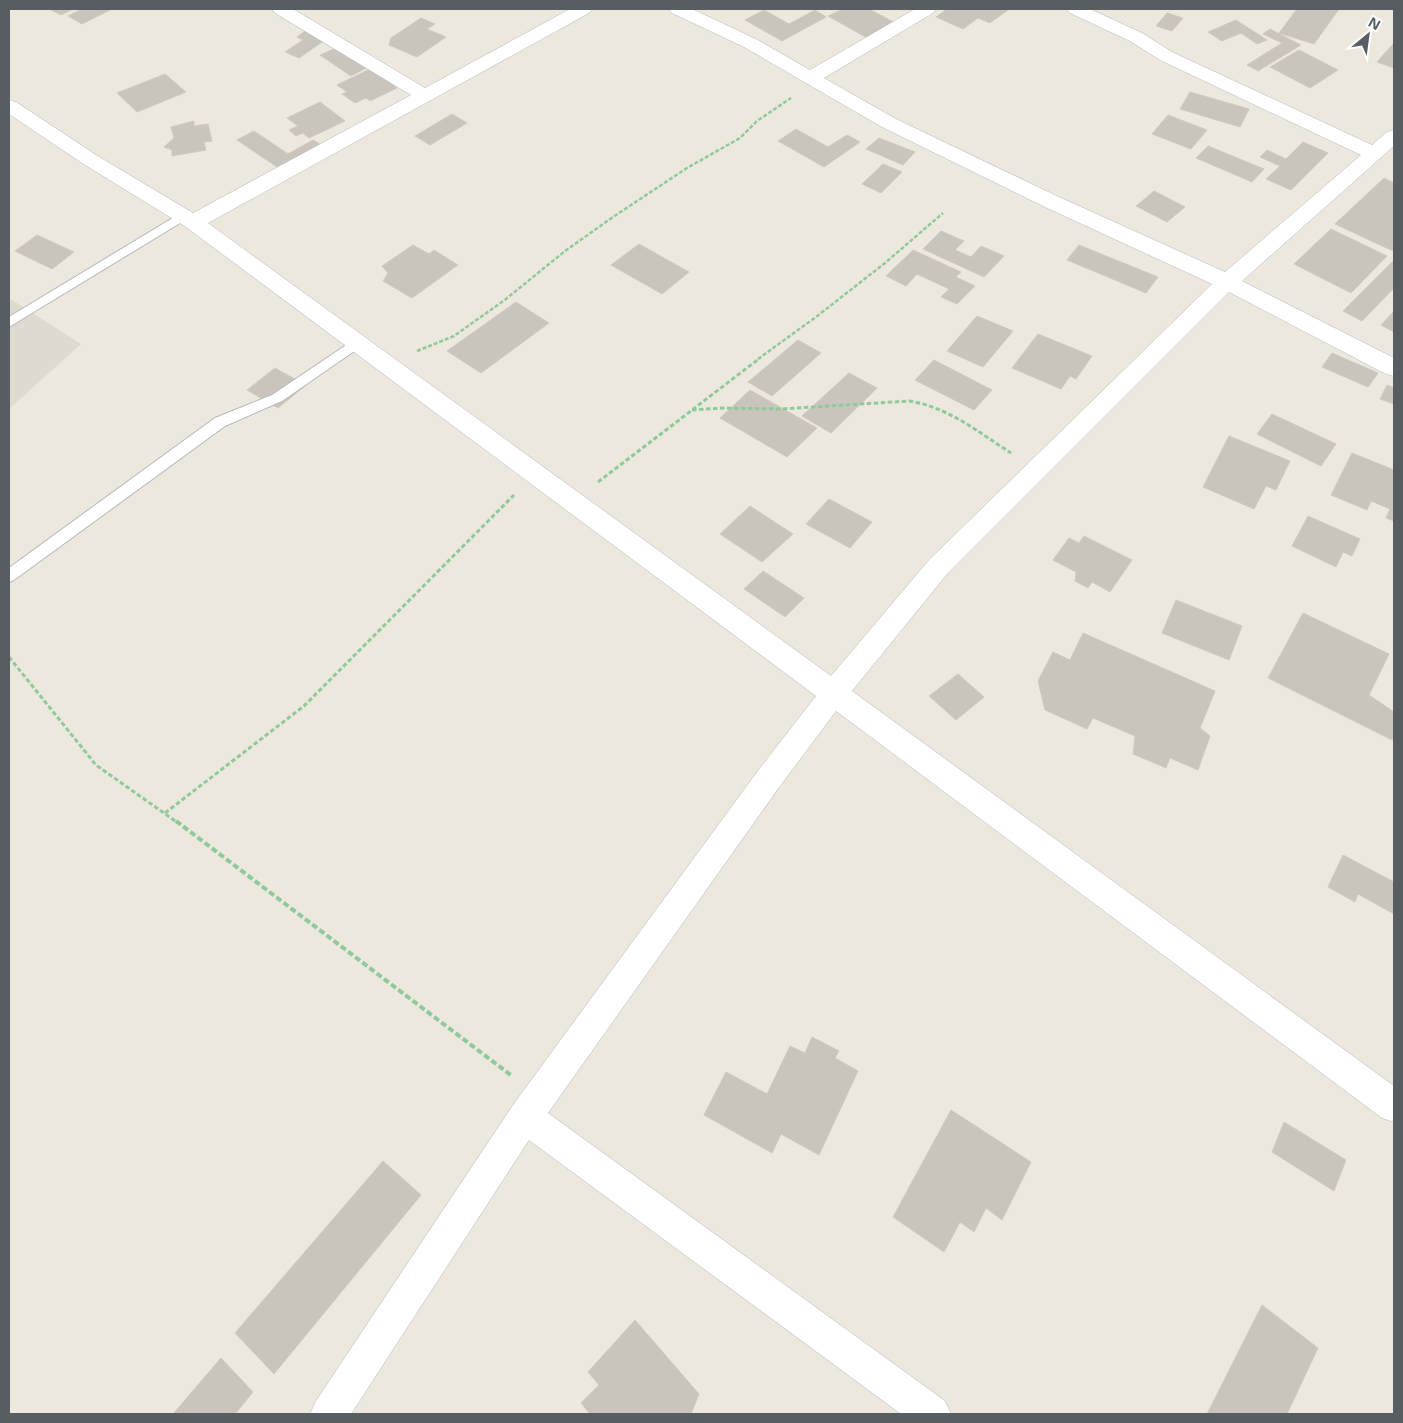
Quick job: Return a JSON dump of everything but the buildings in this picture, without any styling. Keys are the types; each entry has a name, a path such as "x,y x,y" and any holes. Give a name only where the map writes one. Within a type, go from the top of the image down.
{"street":[{"path":"281,9 424,95"},
{"path":"187,219 583,9"},
{"path":"678,9 750,43 889,123 1052,202 1226,282 1394,368"},
{"path":"815,79 927,9"},
{"path":"1076,9 1136,37 1166,56 1393,165"},
{"path":"9,106 187,219 358,342 1394,1106"},
{"path":"329,1414 532,1107 770,778 834,693 938,567 1226,282 1394,136"},
{"path":"532,1107 619,1184 932,1414"}],"lane":[{"path":"9,323 187,219"},
{"path":"10,574 220,422 277,398 358,342"}],"path":[{"path":"385,362 454,336 506,299 565,251 687,168 740,138 757,121 815,79"},
{"path":"574,501 784,338 816,317 943,213"},
{"path":"691,410 723,408 781,409 893,401 928,404 964,421 1003,448 1037,467"},
{"path":"165,813 304,706 535,473"},
{"path":"9,657 96,765 165,813 532,1107"}],"shaded area":[{"path":"9,298 81,344 9,409"}]}
